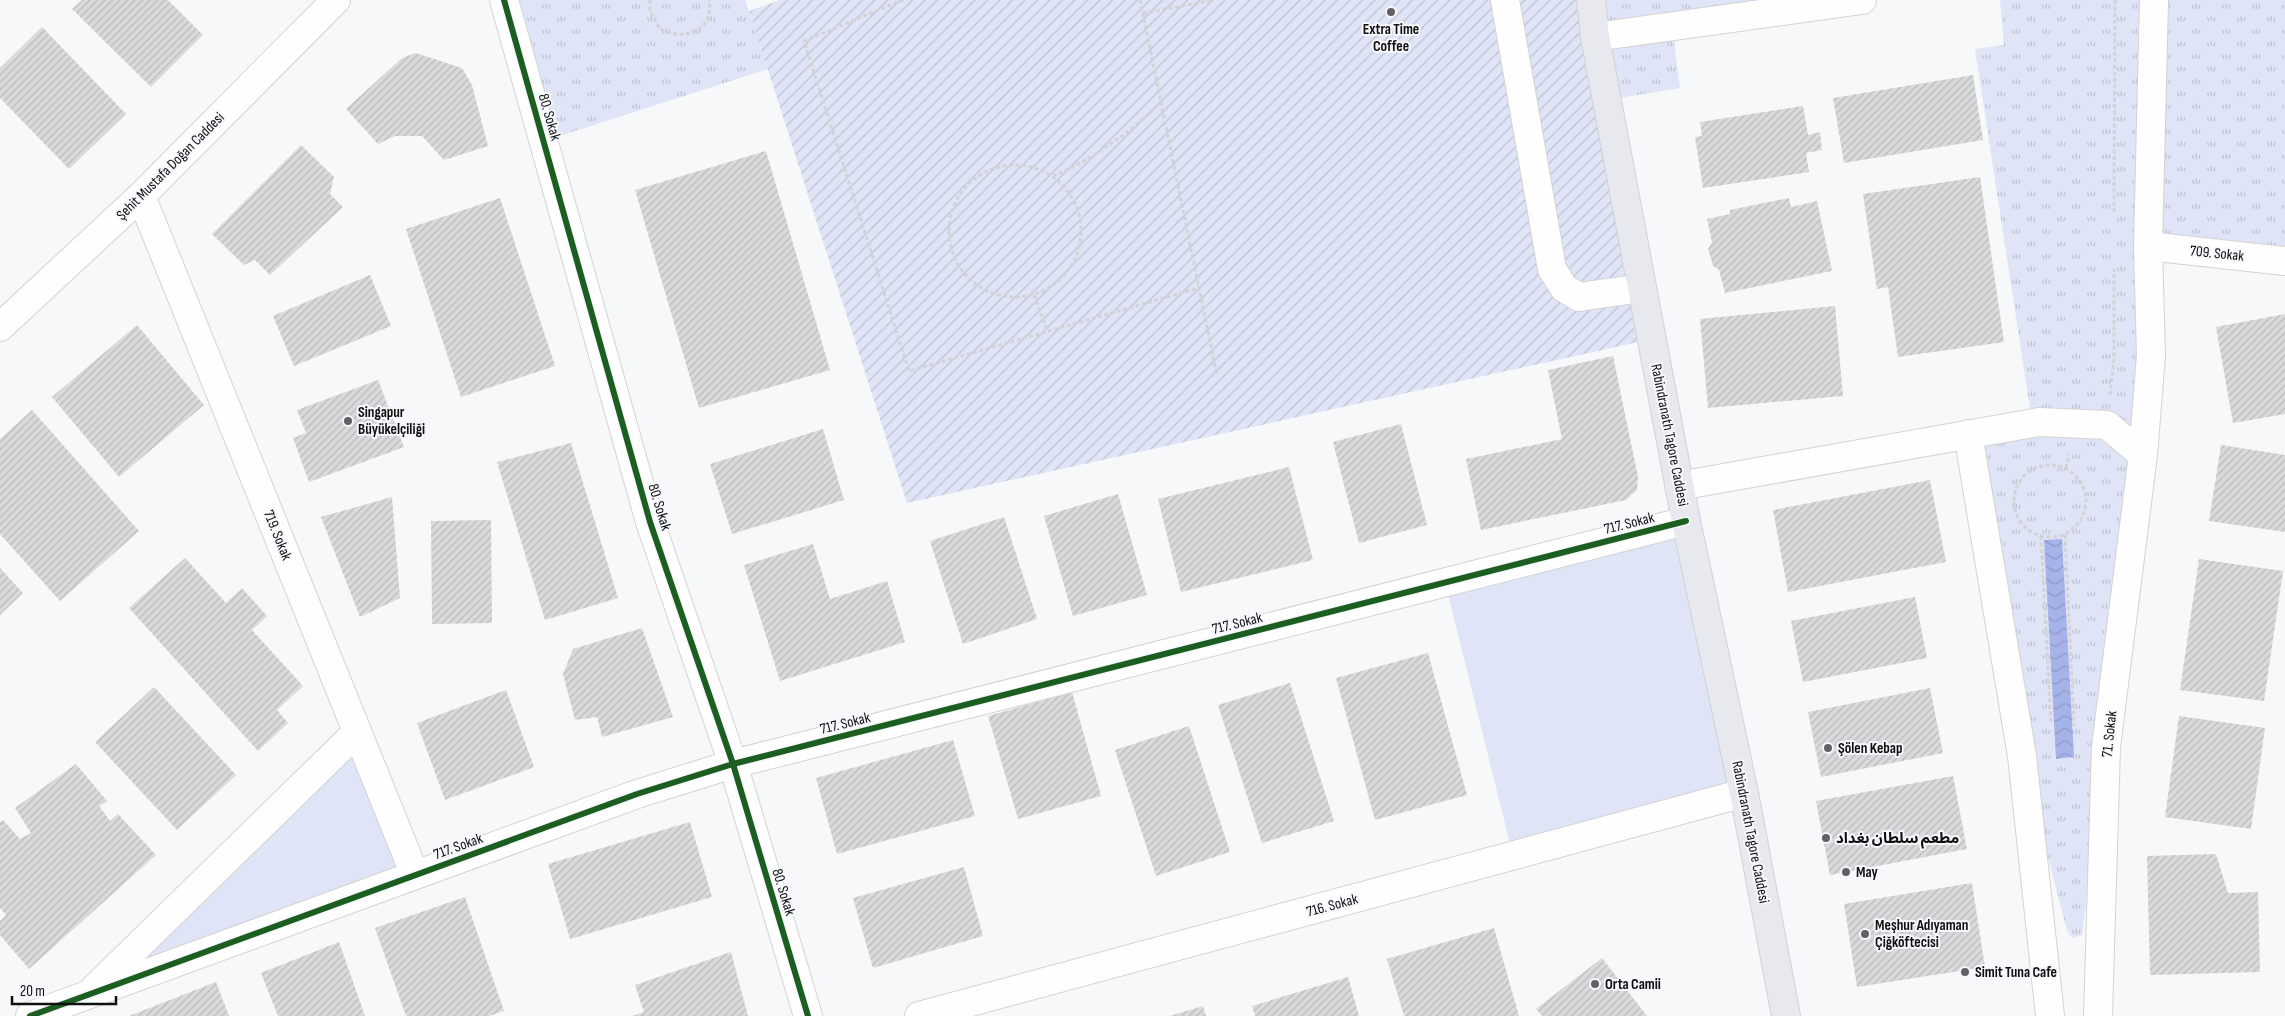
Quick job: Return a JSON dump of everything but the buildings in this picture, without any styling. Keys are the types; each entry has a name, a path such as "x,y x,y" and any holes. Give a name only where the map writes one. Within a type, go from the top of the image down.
{"main road":[{"name":"Rabindranath Tagore Caddesi","path":"1591,0 1596,37 1679,486 1744,794 1786,1016"}],"street":[{"name":"Şehit Mustafa Doğan Caddesi","path":"0,327 140,196 336,0"},
{"name":"80. Sokak","path":"504,0 650,522 733,764 808,1016"},
{"path":"1505,0 1552,268 1564,288 1579,297 1642,288"},
{"path":"1596,37 1862,0"},
{"name":"71. Sokak","path":"2098,1016 2106,747 2143,455 2151,355 2148,246 2154,0"},
{"name":"719. Sokak","path":"140,196 415,875"},
{"name":"709. Sokak","path":"2148,246 2285,261"},
{"path":"1679,486 2039,422 2107,425 2143,455"},
{"path":"1968,434 2022,756 2050,1016"},
{"name":"717. Sokak","path":"30,1016 636,794 733,764 1686,521"},
{"path":"87,995 358,732"},
{"name":"716. Sokak","path":"919,1016 1744,794"}],"path":[{"path":"650,0 650,11 660,29 679,36 689,34 705,22 709,14 710,0"},
{"path":"903,0 804,40 909,371 1199,288"},
{"path":"1140,0 1217,376"},
{"path":"1143,13 1214,0"},
{"path":"2114,219 2115,0"},
{"path":"1052,176 1071,168 1112,144 1139,123 1161,102"},
{"path":"1014,164 1036,168 1052,176 1071,194 1080,212 1082,232 1079,253 1069,271 1054,286 1034,295 1011,298 989,293 970,281 956,263 949,241 950,219 957,197 972,180 992,169 1014,164"},
{"path":"2107,425 2114,358 2114,268"},
{"path":"1034,295 1048,332"},
{"path":"2048,465 2066,468 2075,474 2083,484 2086,508 2082,519 2075,528 2065,535 2053,538 2041,536 2021,524 2015,513 2013,501 2016,488 2022,478 2031,470 2048,465"},
{"path":"2065,535 2075,735"},
{"path":"2041,536 2051,724"}],"green space":[{"path":"504,0 745,0 768,69 544,141"},
{"path":"780,0 1591,0 1652,339 907,503 749,11"},
{"path":"1591,0 1760,0 1761,14 1672,26 1680,88 1607,100"},
{"path":"2000,0 2285,0 2285,261 2149,246 2106,747 2082,935 2073,938 2068,933 2065,923 2022,756 1968,434 2032,422 1975,49 2004,45"},
{"path":"1687,521 1744,793 1513,856 1445,582"},
{"path":"357,732 415,875 87,995"}],"water":[{"path":"2062,539 2074,757 2056,759 2044,540"}],"cycle path":[{"path":"504,0 650,522 733,764 808,1016"},
{"path":"30,1016 637,794 733,764 1686,521"}],"place":[{"name":"Extra Time Coffee","path":"1391,12"},
{"name":"Singapur Büyükelçiliği","path":"348,421"},
{"name":"Şölen Kebap","path":"1828,748"},
{"name":"مطعم سلطان بغداد","path":"1826,838"},
{"name":"May","path":"1846,872"},
{"name":"Meşhur Adıyaman Çiğköftecisi","path":"1865,934"},
{"name":"Simit Tuna Cafe","path":"1965,972"},
{"name":"Orta Camii","path":"1595,984"}]}
